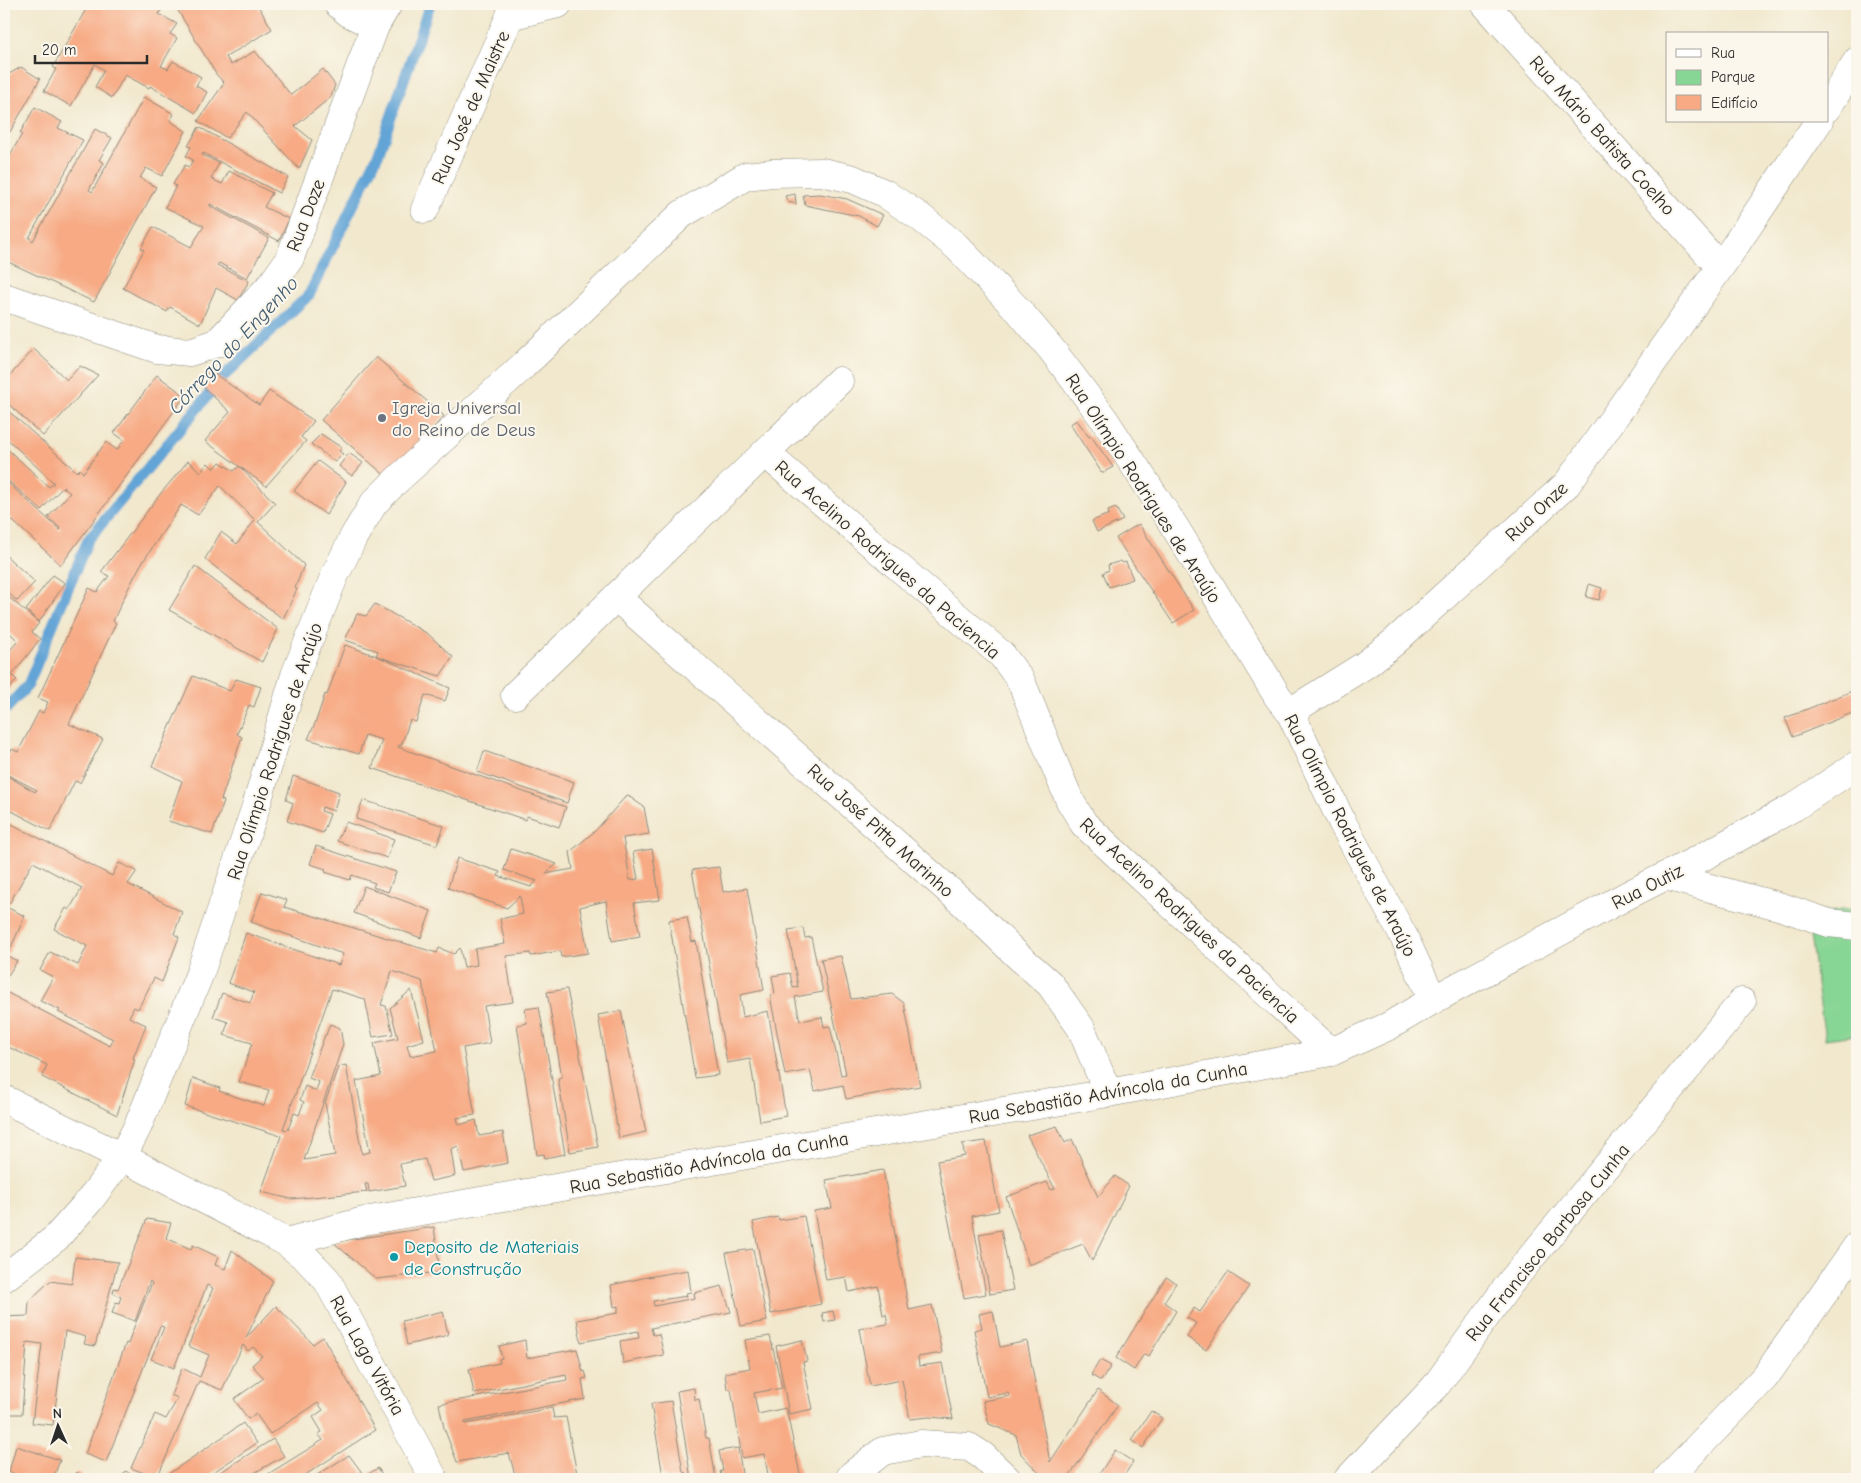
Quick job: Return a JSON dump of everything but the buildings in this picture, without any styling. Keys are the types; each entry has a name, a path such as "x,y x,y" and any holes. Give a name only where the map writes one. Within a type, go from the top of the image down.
{"street":[{"path":"338,4 349,13 382,15"},
{"path":"511,10 558,4"},
{"name":"Rua Mário Batista Coelho","path":"1485,4 1724,261"},
{"name":"Rua José de Maistre","path":"425,209 511,10"},
{"name":"Rua Doze","path":"4,297 157,349 190,352 217,344 271,285 290,258 382,15"},
{"path":"1828,107 1853,80"},
{"name":"Rua Onze","path":"1290,712 1365,665 1393,643 1567,484 1724,261 1818,122"},
{"name":"Rua Olímpio Rodrigues de Araújo","path":"4,1278 56,1238 89,1201 122,1156 138,1126 200,973 256,803 295,675 334,577 354,536 374,503 523,366 682,214 746,176 788,172 822,172 853,179 884,193 920,217 956,246 1020,311 1052,350 1104,420 1176,529 1278,697 1290,712 1342,822 1405,939 1433,1000"},
{"name":"Rua Acelino Rodrigues da Paciencia","path":"514,695 839,382"},
{"name":"Rua Acelino Rodrigues da Paciencia","path":"765,453 1002,656 1021,681 1070,801 1084,824 1331,1052"},
{"name":"Rua José Pitta Marinho","path":"616,597 962,902 1050,984 1081,1028 1108,1093"},
{"name":"Rua Outiz","path":"1433,1000 1794,807 1857,765"},
{"path":"1665,876 1782,907 1829,923 1857,926"},
{"name":"Rua Sebastião Advíncola da Cunha","path":"286,1242 364,1221 1108,1093 1331,1052 1389,1026 1433,1000"},
{"name":"Rua Francisco Barbosa Cunha","path":"1348,1479 1434,1386 1510,1283 1742,1002"},
{"path":"4,1098 122,1156 286,1242"},
{"name":"Rua Lago Vitória","path":"286,1242 306,1258 327,1280 434,1479"},
{"path":"1667,1479 1765,1377 1857,1246"},
{"path":"848,1479 884,1451 920,1444 969,1446 983,1456 1007,1479"}],"green space":[{"path":"1857,908 1857,1035 1825,1039 1807,915"}],"waterway":[{"name":"Córrego do Engenho","path":"4,711 28,685 88,540 224,376 309,295 378,155 430,4"}],"place":[{"name":"Igreja Universal do Reino de Deus","path":"382,418"},
{"name":"Deposito de Materiais de Construção","path":"394,1257"}]}
